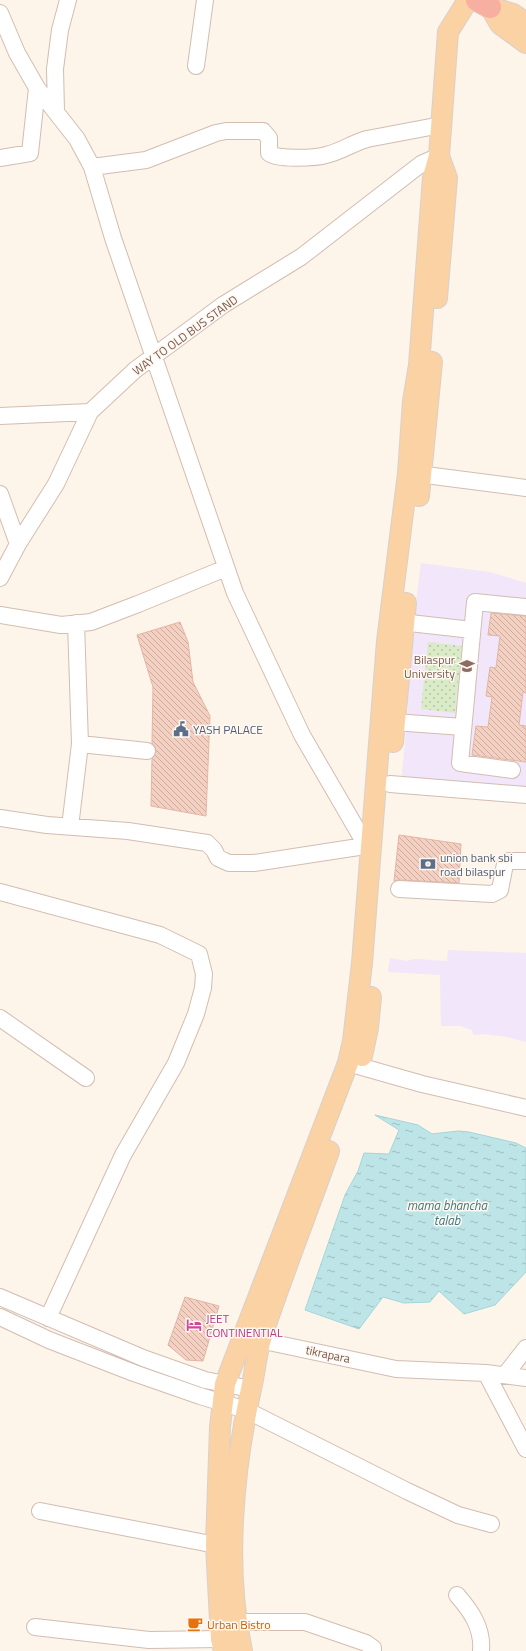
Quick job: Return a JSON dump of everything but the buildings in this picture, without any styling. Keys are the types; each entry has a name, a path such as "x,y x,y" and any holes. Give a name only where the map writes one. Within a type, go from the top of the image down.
{"main road":[{"path":"222,1645 216,1545 220,1427 224,1394 253,1339 368,1028 390,784 394,722 397,621 415,474 413,401 419,365 433,177 439,156 448,32 468,0"},
{"path":"484,4 513,14 526,23"},
{"path":"484,4 500,24 526,43"},
{"path":"354,1064 362,963 367,849 377,783 386,641 397,621"},
{"path":"242,1651 237,1622 233,1572 234,1521 240,1446 251,1389 253,1339"}],"street":[{"path":"56,111 55,69 60,30 68,0"},
{"path":"196,66 205,0"},
{"path":"0,12 17,53 37,88 77,139 92,167 113,238 235,593 302,735 367,849 254,863 229,863 218,858 214,850 207,843 128,831 47,825 0,818"},
{"path":"0,158 30,153 37,88"},
{"path":"92,167 146,160 216,133 226,131 263,131 269,138 269,153 276,157 319,157 328,155 356,142 367,139 442,125"},
{"name":"WAY TO OLD BUS STAND","path":"0,578 18,544 56,484 90,412 135,370 222,305 302,257 421,164 439,156"},
{"path":"0,416 90,412"},
{"path":"415,474 526,488"},
{"path":"0,494 18,544"},
{"path":"0,615 61,625 91,622 226,568"},
{"path":"512,770 460,763 463,727 475,602 526,608"},
{"path":"397,621 472,630"},
{"path":"70,827 80,744 76,623"},
{"path":"394,722 463,727"},
{"path":"80,744 147,751"},
{"path":"390,784 526,795"},
{"path":"399,889 492,894 500,890 504,864 509,861 526,861"},
{"path":"0,892 160,935 200,954 204,974 203,988 196,1014 176,1063 123,1155 48,1318"},
{"path":"0,1018 86,1078"},
{"path":"354,1064 422,1084 526,1108"},
{"path":"0,1297 143,1358 206,1380 246,1410 453,1512 491,1524"},
{"path":"0,1317 50,1340 134,1373 200,1396 224,1394 251,1389"},
{"name":"tikrapara","path":"253,1339 396,1369 486,1373 526,1378"},
{"path":"505,1375 526,1348"},
{"path":"486,1373 526,1449"},
{"path":"40,1510 216,1545"},
{"path":"457,1595 469,1609 479,1629 481,1651"},
{"path":"237,1622 304,1622 366,1643 373,1648 373,1651"},
{"path":"36,1627 149,1640 222,1645"}],"shaded area":[{"name":"Bilaspur University","path":"421,563 490,572 526,583 526,798 401,785 408,706 403,705"},
{"path":"448,950 526,953 526,1042 507,1037 484,1034 473,1035 472,1030 460,1026 441,1026 440,975 388,972 390,958 406,961 415,959 447,961"}],"green space":[{"path":"428,642 462,646 455,713 421,709"}],"water":[{"name":"mama bhancha talab","path":"375,1115 418,1125 432,1134 458,1131 469,1132 516,1143 526,1148 526,1272 495,1305 464,1314 439,1291 430,1302 404,1303 383,1297 359,1329 305,1310 345,1195 358,1171 364,1153 389,1154 399,1130"}],"place":[{"name":"Bilaspur University","path":"467,666"},
{"name":"YASH PALACE","path":"181,729"},
{"name":"union bank sbi road bilaspur","path":"428,864"},
{"name":"JEET CONTINENTIAL","path":"194,1325"},
{"name":"Urban Bistro","path":"195,1624"}]}
